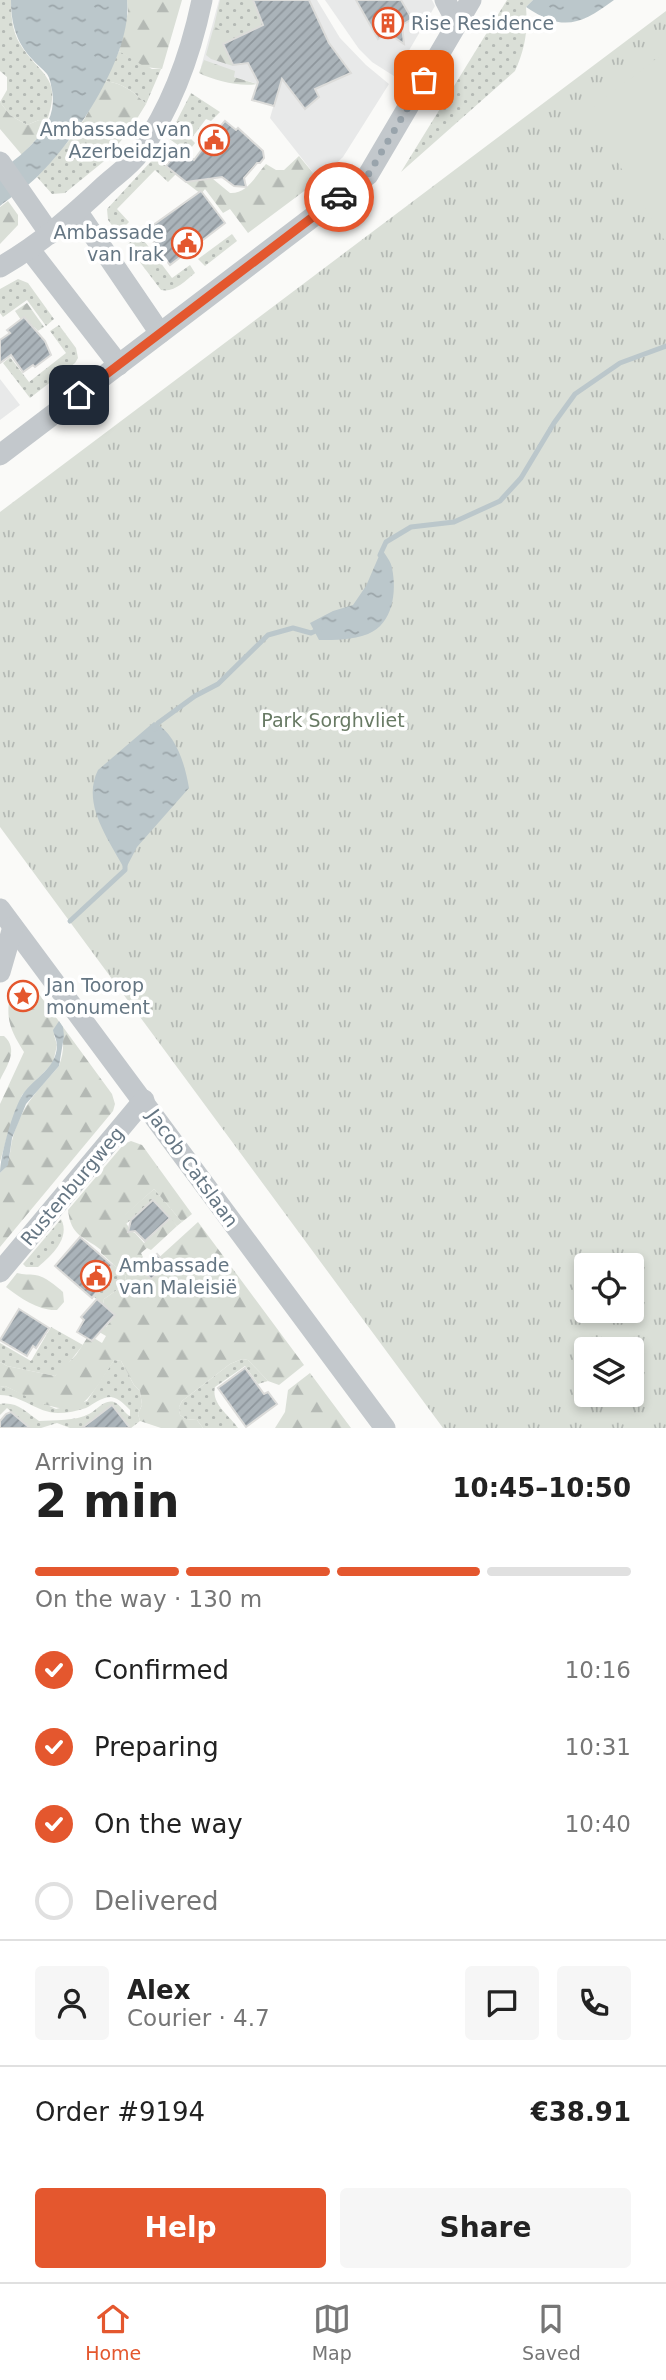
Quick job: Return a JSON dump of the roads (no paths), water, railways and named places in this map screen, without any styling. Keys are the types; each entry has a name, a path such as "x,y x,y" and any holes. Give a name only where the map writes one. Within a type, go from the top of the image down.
{"street":[{"path":"0,267 30,250 138,156 157,127 172,96 202,0"},
{"path":"444,0 457,23"},
{"path":"0,455 368,175 471,0"},
{"path":"2,165 50,233"},
{"path":"77,211 159,333"},
{"path":"30,250 119,365"},
{"path":"0,972 6,918"},
{"name":"Jacob Catslaan","path":"6,918 385,1428"},
{"name":"Rustenburgweg","path":"0,1272 144,1101"}],"water":[{"path":"11,0 127,0 126,22 111,70 69,140 38,176 0,206 0,171 30,147 38,137 53,103 48,76 18,39 13,24"},
{"path":"533,0 614,0 581,20 561,22 539,15 526,7"},
{"path":"382,549 391,565 394,587 391,606 383,623 362,636 319,640 310,623 333,611 353,605 366,586"},
{"path":"154,722 162,727 174,742 189,788 137,847 125,870 99,822 93,796 94,783 98,770"},
{"path":"59,1021 64,1036 59,1066 26,1104 12,1138 8,1165 0,1173 8,1133 19,1101 49,1067 56,1054 57,1044 53,1030"}],"waterway":[{"path":"380,555 386,542 411,527 454,522 500,501 521,478 575,394 620,363 666,346"},
{"path":"155,729 158,723 195,696 218,684 268,635 293,628 311,633 320,629"},
{"path":"70,921 125,870 125,864"}],"place":[{"name":"Rise Residence","path":"388,23"},
{"name":"Ambassade van Azerbeidzjan","path":"214,140"},
{"name":"Ambassade van Irak","path":"187,243"},
{"name":"Jan Toorop monument","path":"23,996"},
{"name":"Ambassade van Maleisië","path":"96,1276"}],"park label":[{"name":"Park Sorghvliet","path":"333,720"}]}
